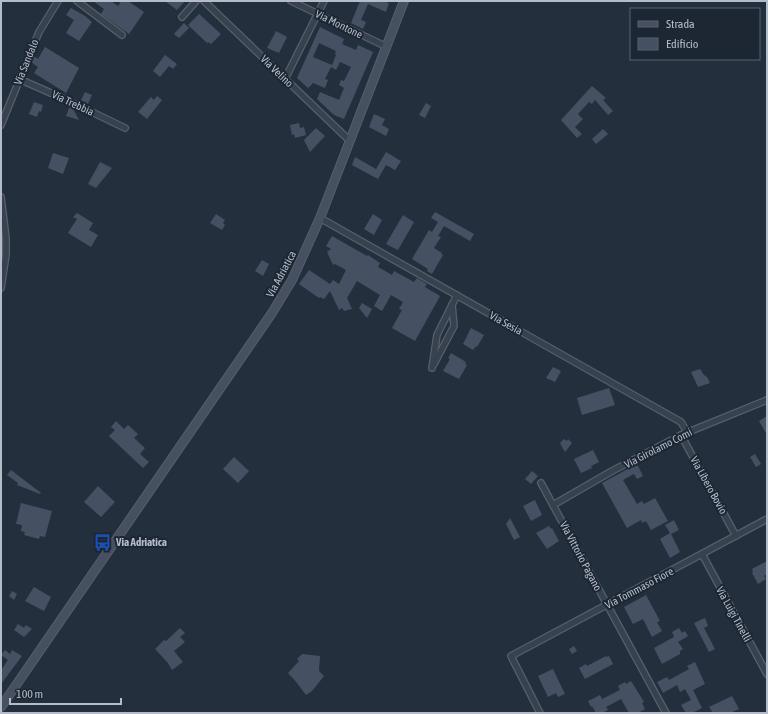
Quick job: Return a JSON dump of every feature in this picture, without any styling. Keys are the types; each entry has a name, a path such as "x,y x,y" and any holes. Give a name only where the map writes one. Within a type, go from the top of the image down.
{"street":[{"name":"Via Sandalo","path":"1,125 38,32 58,1"},
{"path":"77,1 122,35"},
{"path":"182,17 196,1"},
{"name":"Via Velino","path":"204,1 350,141"},
{"name":"Via Montone","path":"291,1 387,47"},
{"path":"285,79 324,1"},
{"name":"Via Adriatica","path":"1,706 272,313 292,280 320,218 404,1"},
{"name":"Via Trebbia","path":"19,79 125,128"},
{"path":"1,197 6,238 6,255 1,288"},
{"name":"Via Sesia","path":"320,218 681,422 687,432"},
{"path":"452,305 454,326 432,368 436,335 457,295"},
{"name":"Via Girolamo Comi","path":"553,505 612,471 687,432 767,400"},
{"name":"Via Libero Bovio","path":"681,435 736,536"},
{"name":"Via Vittorio Pagano","path":"541,483 666,713"},
{"name":"Via Tommaso Fiore","path":"540,713 511,656 767,519"},
{"name":"Via Luigi Tinelli","path":"702,554 767,674"}],"building":[{"path":"93,1 111,1 118,6 121,1 128,1 144,12 129,34 101,14 104,9"},
{"path":"165,1 185,1 177,10"},
{"path":"360,1 383,1 389,3 386,12 368,4 361,20 366,22 363,29 351,23"},
{"path":"71,8 92,22 79,41 66,33 74,20 66,15"},
{"path":"199,14 221,34 211,44 208,42 207,43 188,25"},
{"path":"184,23 189,28 179,38 174,34"},
{"path":"320,27 344,39 342,44 356,50 358,45 373,52 344,119 334,115 317,99 320,92 339,100 344,88 339,85 341,80 344,81 351,67 340,62 336,70 331,67 325,79 328,80 325,88 313,83 308,88 297,78","holes":["319,43 336,51 332,65 313,57"]},
{"path":"276,31 287,37 279,53 267,48"},
{"path":"45,47 79,68 66,93 34,73 38,67 31,62 34,56 38,59"},
{"path":"165,55 177,64 173,69 169,66 160,77 153,71"},
{"path":"592,86 606,98 603,100 613,111 608,115 595,100 592,104 589,102 578,114 583,119 575,127 582,134 577,138 561,120"},
{"path":"85,92 92,95 88,104 81,100"},
{"path":"157,96 162,100 147,119 138,112 151,97 154,100"},
{"path":"34,102 43,105 41,112 39,111 37,117 29,114"},
{"path":"426,103 431,106 425,118 419,115"},
{"path":"70,106 72,107 79,120 66,116"},
{"path":"374,114 385,119 382,125 389,129 386,136 369,127"},
{"path":"299,123 300,128 304,127 306,135 295,138 294,134 292,135 290,125"},
{"path":"316,128 325,136 310,152 304,140"},
{"path":"603,129 608,134 596,144 592,139"},
{"path":"386,152 401,161 395,170 386,165 378,179 352,165 355,157 376,169"},
{"path":"53,153 69,158 63,174 48,168"},
{"path":"100,162 112,168 96,188 88,184"},
{"path":"435,212 474,234 470,241 444,226 438,236 441,237 434,248 443,255 432,274 427,271 428,269 412,259 429,230 432,232 438,222 431,218"},
{"path":"77,213 93,223 89,230 98,235 91,247 68,233 77,219 73,217"},
{"path":"216,214 225,220 223,223 225,225 222,230 210,223"},
{"path":"373,214 382,220 374,235 364,229"},
{"path":"403,215 414,222 398,250 386,244"},
{"path":"332,236 367,256 368,255 380,263 378,267 392,275 394,271 414,282 417,278 427,284 425,287 440,296 415,341 392,328 402,310 399,309 403,302 391,295 382,311 374,306 380,295 357,281 347,298 352,309 344,311 342,308 339,310 330,291 324,299 319,298 299,284 309,270 330,284 333,280 339,284 346,270 335,264 333,265 327,252 331,249 326,246"},
{"path":"262,260 269,264 263,276 255,271"},
{"path":"362,303 372,309 367,318 359,308"},
{"path":"471,328 484,335 477,347 476,346 473,350 463,344"},
{"path":"451,353 466,362 465,364 467,365 459,379 443,371 450,359 448,358"},
{"path":"553,367 561,371 555,382 546,378"},
{"path":"700,369 710,383 698,387 691,372"},
{"path":"609,388 615,405 582,415 577,398"},
{"path":"767,416 767,435 759,421"},
{"path":"116,421 124,429 128,425 138,434 134,438 145,448 140,454 149,462 143,468 109,436 115,430 111,427"},
{"path":"564,439 567,441 568,439 572,443 565,452 560,443"},
{"path":"593,450 599,462 591,466 592,468 581,473 574,459"},
{"path":"755,454 761,464 756,467 750,457"},
{"path":"234,457 249,471 238,483 223,469"},
{"path":"637,464 643,476 637,479 634,474 623,480 637,504 642,501 644,504 655,498 668,521 651,530 646,521 642,523 641,520 627,528 602,483"},
{"path":"11,470 41,493 40,494 17,485 18,483 7,475"},
{"path":"532,471 538,476 531,484 525,479"},
{"path":"98,486 115,502 101,517 84,502"},
{"path":"535,500 542,515 531,521 523,506"},
{"path":"21,503 52,511 45,537 40,536 39,539 24,535 25,532 21,531 22,525 16,524"},
{"path":"510,518 520,537 514,540 506,524"},
{"path":"674,520 679,530 671,534 680,552 670,558 660,539 670,533 665,525"},
{"path":"549,526 551,529 552,528 559,541 547,549 536,533"},
{"path":"767,561 767,574 764,576 766,579 758,584 752,573 752,569"},
{"path":"34,587 51,597 44,611 25,601"},
{"path":"12,591 17,594 14,600 9,596"},
{"path":"646,595 660,621 657,622 662,631 652,637 643,619 633,624 624,607"},
{"path":"705,618 708,626 704,628 715,649 709,652 694,623"},
{"path":"18,624 24,628 26,625 32,629 24,637 14,630"},
{"path":"180,628 185,633 180,637 185,642 174,651 183,662 172,670 168,663 155,649"},
{"path":"679,628 682,633 685,631 688,636 678,642 683,649 680,651 680,654 662,664 654,648 674,637 672,632"},
{"path":"574,646 577,651 572,654 569,649"},
{"path":"5,650 10,654 12,650 22,656 1,684 1,670 8,660 1,655"},
{"path":"302,654 320,656 319,671 324,676 312,691 306,695 288,673 299,661 297,659"},
{"path":"606,656 609,656 613,664 585,679 579,668 586,664 587,666"},
{"path":"695,662 705,684 693,690 702,708 692,713 686,713 681,705 691,700 685,689 680,692 677,685 663,693 657,682 667,677 669,680 689,669 687,666"},
{"path":"553,669 565,694 558,697 556,693 548,697 538,676"},
{"path":"631,681 644,702 642,703 645,709 638,713 629,713 621,699 606,707 608,710 602,713 596,713 592,706 591,707 588,701 600,695 602,699 620,690 618,686 625,682 626,684"},
{"path":"732,696 739,709 730,713 713,713 709,707"}],"place":[{"name":"Via Adriatica","path":"103,542"}]}
